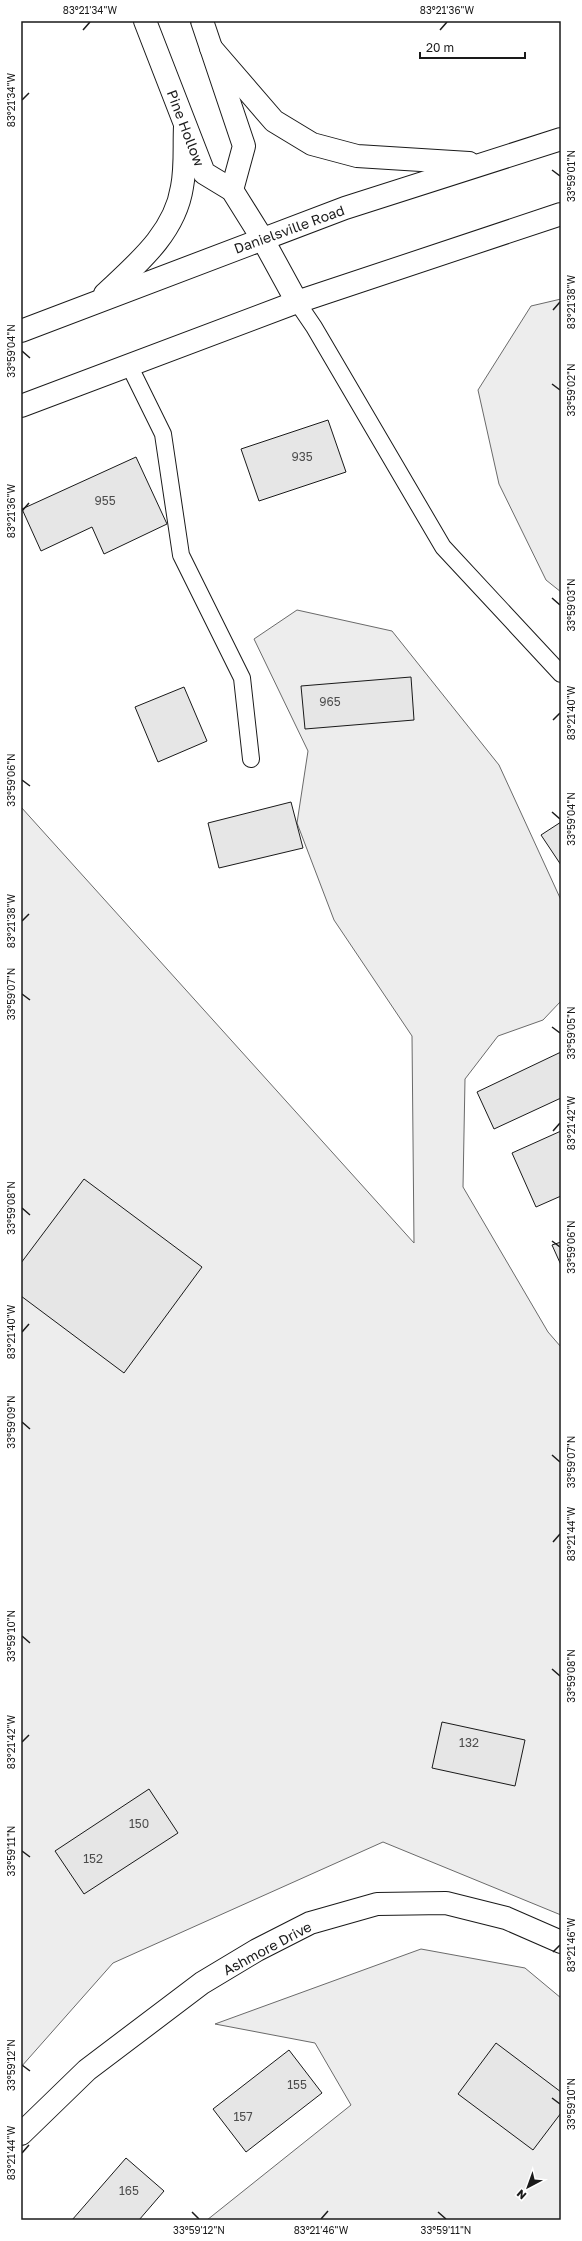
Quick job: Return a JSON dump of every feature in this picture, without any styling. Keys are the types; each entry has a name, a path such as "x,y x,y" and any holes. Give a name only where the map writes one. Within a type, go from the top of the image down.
{"main road":[{"name":"Pine Hollow","path":"145,21 204,173 232,190"},
{"path":"202,21 244,146 232,190 262,238 297,302"},
{"path":"211,48 274,121 312,144 357,156 482,164"},
{"path":"97,302 146,255 165,232 176,210 182,187 185,126"},
{"name":"Danielsville Road","path":"21,331 262,238 345,208 561,139"},
{"path":"21,406 297,302 561,214"},
{"name":"Ashmore Drive","path":"21,2134 86,2070 196,1988 258,1950 310,1923 377,1904 446,1903 506,1918 561,1942"}],"lane":[{"path":"297,302 314,327 443,547 561,674"},
{"path":"129,365 163,434 181,555 242,678 251,759"}],"shaded area":[{"path":"561,299 561,592 546,580 499,484 478,390 531,306"},
{"path":"297,610 392,631 499,765 561,900 561,1001 543,1020 498,1036 465,1079 463,1187 548,1332 561,1347 561,1915 383,1842 113,1963 21,2067 21,807 414,1243 412,1036 334,920 297,823 308,751 254,639"},
{"path":"421,1949 525,1968 561,1998 561,2220 207,2220 351,2105 315,2043 215,2024"}],"building":[{"path":"328,420 346,472 259,501 241,449"},
{"path":"136,457 167,524 104,554 92,527 41,551 22,509"},
{"path":"411,677 414,720 305,729 301,686"},
{"path":"184,687 207,741 158,762 135,707"},
{"path":"291,802 303,848 219,868 208,823"},
{"path":"561,822 561,865 541,835"},
{"path":"561,1052 561,1098 494,1129 477,1092"},
{"path":"561,1131 561,1196 536,1207 512,1153"},
{"path":"84,1179 202,1267 124,1373 21,1296 21,1263"},
{"path":"561,1242 561,1265 552,1245"},
{"path":"442,1722 525,1740 515,1786 432,1768"},
{"path":"149,1789 178,1833 84,1894 55,1851"},
{"path":"496,2043 561,2092 561,2113 533,2150 458,2094"},
{"path":"289,2050 322,2093 246,2152 213,2109"},
{"path":"126,2158 164,2191 139,2220 72,2220"}]}
